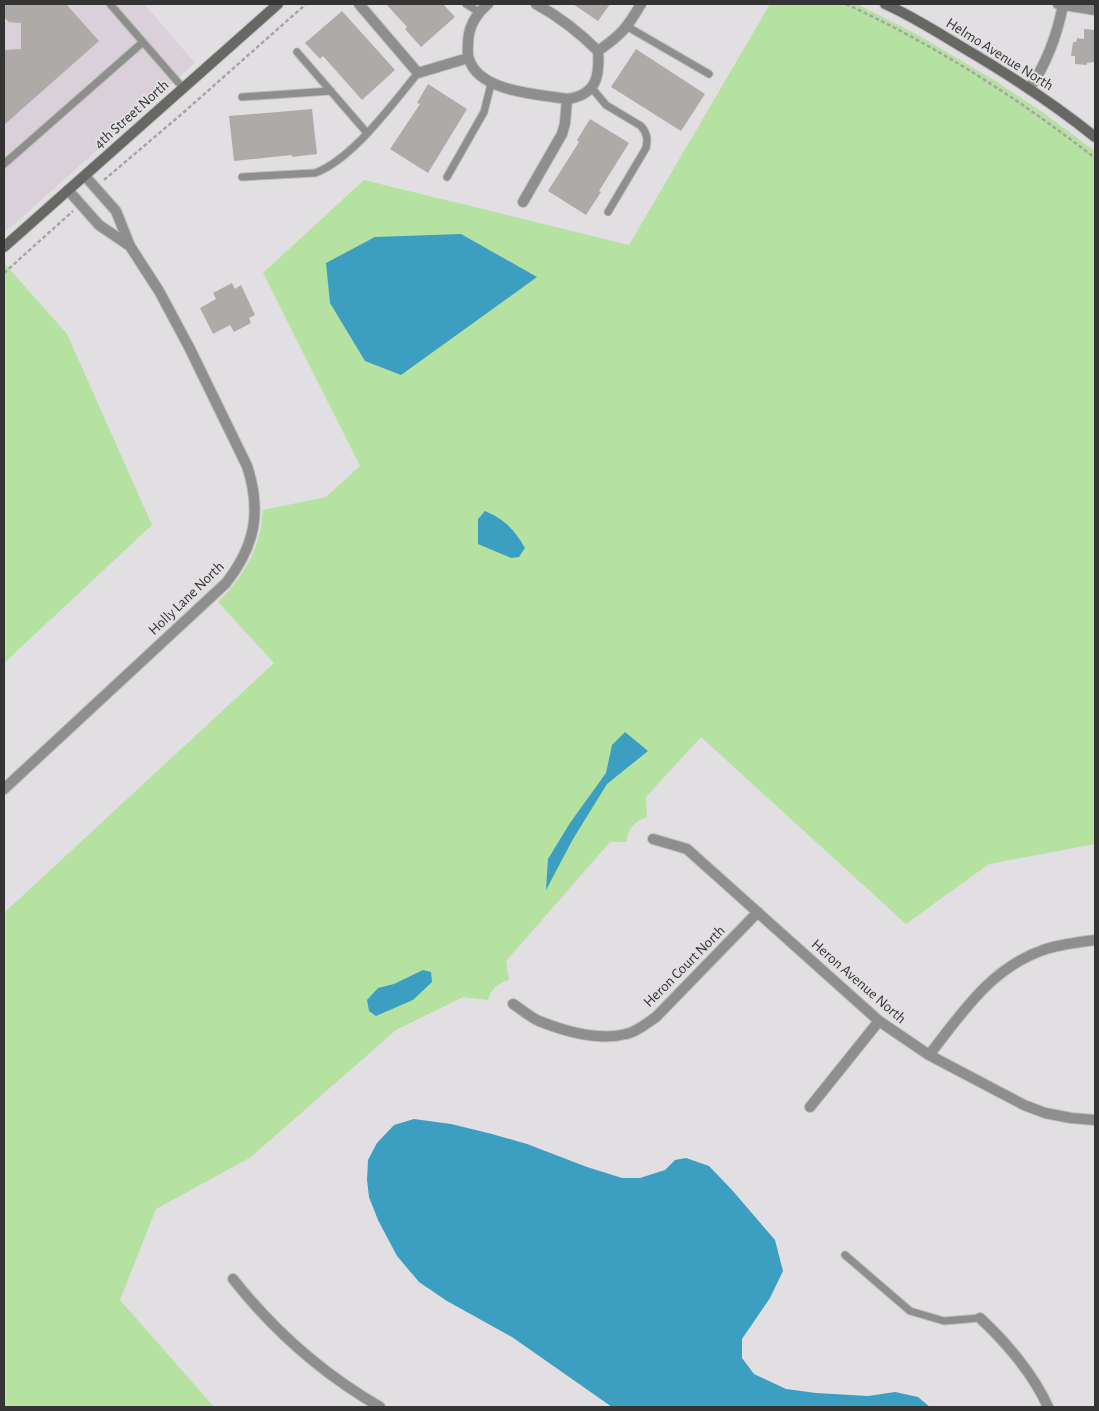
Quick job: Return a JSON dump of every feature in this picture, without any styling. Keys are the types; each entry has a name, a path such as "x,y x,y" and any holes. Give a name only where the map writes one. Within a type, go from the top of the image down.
{"street":[{"name":"4th Street North","path":"4,247 278,4"},
{"path":"359,4 418,73 468,58"},
{"path":"488,4 479,12 472,24 468,38 468,58 474,70 490,84 503,88 567,100 584,94 596,82 599,73 598,52 561,20 536,4"},
{"path":"598,52 628,27 641,4"},
{"name":"Helmo Avenue North","path":"885,4 944,36 1029,89 1095,137"},
{"path":"1029,89 1043,67 1050,51 1060,4 1095,10"},
{"path":"523,202 562,134 567,100"},
{"name":"Holly Lane North","path":"4,790 226,584 246,554 254,526 253,485 247,466 160,291 130,246 116,211 85,176"},
{"name":"Holly Lane North","path":"68,190 99,225 130,246"},
{"name":"Heron Avenue North","path":"653,839 687,849 879,1021 929,1055 1045,1113 1095,1120"},
{"name":"Heron Court North","path":"513,1004 537,1020 592,1036 610,1037 628,1034 656,1017 758,912"},
{"path":"929,1055 978,993 1009,967 1045,950 1095,940"},
{"path":"810,1107 879,1021"},
{"path":"233,1279 251,1302 305,1355 333,1378 380,1407"},
{"path":"980,1318 1001,1337 1042,1393 1048,1407"}],"lane":[{"path":"110,4 183,88"},
{"path":"466,4 479,12"},
{"path":"628,27 709,74"},
{"path":"4,164 143,42"},
{"path":"297,52 367,133"},
{"path":"242,177 315,173 325,169 367,133 418,73"},
{"path":"447,178 484,112 490,84"},
{"path":"591,87 606,105 641,126 648,140 646,148 608,212"},
{"path":"242,97 331,91"},
{"path":"845,1255 910,1311 944,1320 980,1318"}],"path":[{"path":"104,180 306,4"},
{"path":"846,4 919,40 980,77 1019,102 1095,158"},
{"path":"4,273 75,209"}],"shaded area":[{"path":"4,4 144,4 195,63 4,233"}],"green space":[{"path":"770,4 857,4 920,36 997,82 1095,151 1095,844 989,864 906,924 701,737 646,797 647,817 632,826 628,833 627,842 610,842 506,961 509,980 496,987 488,1000 463,997 396,1030 251,1157 156,1209 120,1300 214,1407 4,1407 4,913 274,663 218,602 236,582 250,560 255,549 263,510 326,497 360,466 263,273 364,180 629,245"},
{"path":"4,265 67,334 152,525 4,663"}],"water":[{"path":"461,234 537,277 401,375 365,361 330,303 326,263 375,237"},
{"path":"485,511 503,521 517,536 525,548 519,557 511,558 478,544 478,519"},
{"path":"625,732 648,751 607,784 573,839 546,890 548,859 570,823 606,773 612,745"},
{"path":"423,970 431,972 432,982 413,1000 376,1016 369,1011 367,1000 378,988 394,984"},
{"path":"414,1119 451,1124 492,1134 527,1144 622,1178 640,1178 665,1170 675,1160 686,1158 709,1166 775,1240 783,1271 770,1298 742,1339 742,1358 754,1374 786,1389 868,1396 895,1392 918,1397 930,1407 612,1407 512,1337 447,1301 419,1282 397,1256 378,1220 369,1197 367,1180 368,1160 377,1143 394,1125"}],"building":[{"path":"4,4 66,4 99,41 4,125 4,50 21,49 21,23 9,22 4,17"},
{"path":"386,4 443,4 455,17 421,47 405,29 407,27"},
{"path":"573,4 610,4 598,21"},
{"path":"342,11 395,70 362,100 323,56 320,59 305,43"},
{"path":"1084,29 1095,30 1095,62 1087,63 1087,65 1075,64 1075,56 1071,56 1073,42 1076,42 1077,38 1084,39"},
{"path":"636,49 705,94 681,131 611,87"},
{"path":"428,84 467,109 428,173 390,149 420,104 417,103"},
{"path":"312,109 317,154 234,161 229,116"},
{"path":"590,119 629,143 586,215 548,191 579,142 577,140"},
{"path":"232,283 235,289 241,285 255,315 249,318 251,323 234,332 230,325 213,334 200,308 216,299 213,293"}]}
